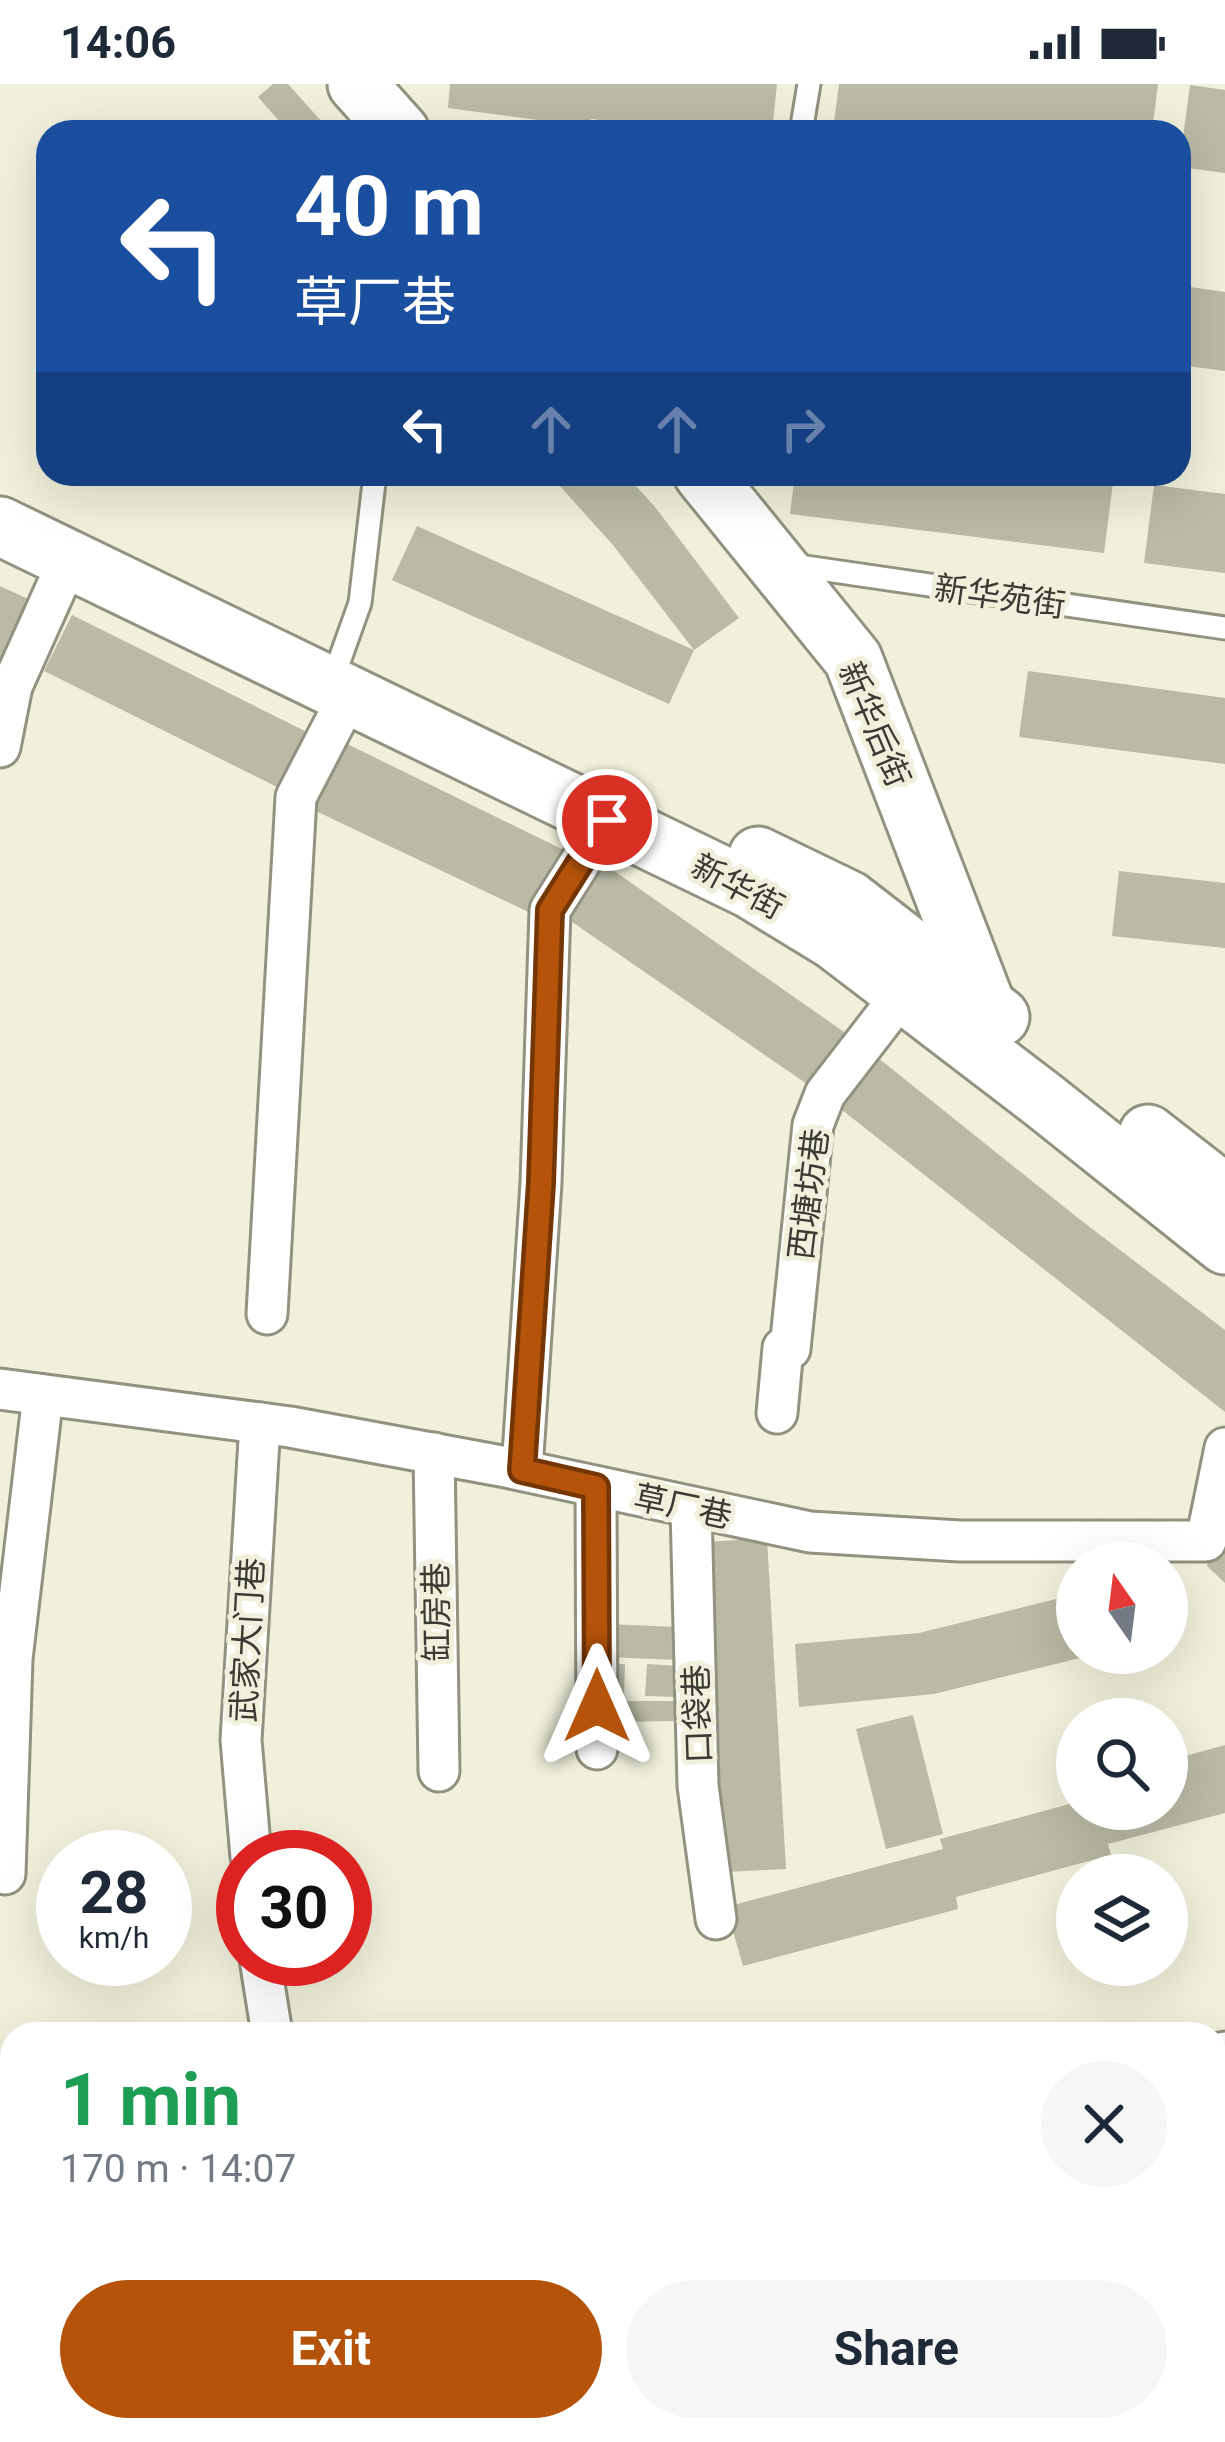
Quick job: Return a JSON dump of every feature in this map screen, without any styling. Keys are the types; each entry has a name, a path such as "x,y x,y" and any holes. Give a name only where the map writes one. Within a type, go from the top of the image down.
{"main road":[{"path":"357,84 389,120"},
{"name":"新华后街","path":"726,496 853,658 987,1008"},
{"name":"新华街","path":"0,499 607,820 750,890 835,941 1225,1245"},
{"name":"新华街","path":"0,526 849,900 1225,1194"}],"street":[{"path":"0,747 6,686 69,559"},
{"path":"267,1314 296,796 339,679"},
{"path":"522,1470 541,1183 550,910 607,820"},
{"name":"西塘坊巷","path":"777,1413 783,1348 790,1349 813,1125 826,1094 903,993"},
{"name":"草厂巷","path":"0,1389 260,1423 434,1453 810,1532 960,1541 1206,1540 1225,1448"},
{"path":"5,1874 12,1659 43,1395"},
{"name":"武家大门巷","path":"249,1830 241,1740 260,1423"},
{"name":"缸房巷","path":"434,1453 440,1772"},
{"path":"596,1487 597,1750"},
{"name":"口袋巷","path":"691,1508 698,1786 716,1919"},
{"path":"264,1986 270,2022"}],"lane":[{"path":"803,120 809,84"},
{"path":"339,679 360,603 374,486"},
{"name":"新华苑街","path":"776,563 1225,628"}],"building":[{"path":"273,84 288,84 320,120 278,120 258,97"},
{"path":"450,84 777,84 773,120 538,120 448,108"},
{"path":"839,84 1158,84 1154,120 834,120"},
{"path":"1190,85 1225,90 1225,173 1191,169 1191,120 1185,120"},
{"path":"1191,287 1225,292 1225,371 1191,366"},
{"path":"560,486 636,486 739,618 694,650 613,545"},
{"path":"794,486 1113,486 1104,553 790,514"},
{"path":"1154,486 1225,494 1225,573 1144,563"},
{"path":"417,526 694,650 669,704 392,580"},
{"path":"0,586 28,599 0,660"},
{"path":"72,615 315,736 287,792 44,671"},
{"path":"1028,671 1225,698 1225,764 1019,737"},
{"path":"333,737 570,853 537,916 301,804"},
{"path":"600,861 854,1039 817,1091 562,915"},
{"path":"1119,871 1225,883 1225,948 1112,936"},
{"path":"872,1053 1225,1330 1225,1412 832,1102"},
{"path":"1225,1497 1225,1583 1207,1566"},
{"path":"767,1538 786,1869 725,1872 706,1542"},
{"path":"1056,1599 1056,1664 934,1694 799,1707 795,1644 919,1633"},
{"path":"608,1624 678,1627 677,1660 607,1657"},
{"path":"604,1664 625,1664 624,1696 603,1696"},
{"path":"647,1664 678,1666 677,1697 645,1696"},
{"path":"613,1701 676,1701 676,1721 613,1722"},
{"path":"913,1715 943,1834 886,1849 856,1729"},
{"path":"1225,1745 1225,1813 1188,1823 1188,1755"},
{"path":"1056,1808 1056,1830 1161,1830 1108,1844 1111,1854 1056,1854 1056,1870 956,1897 958,1909 743,1966 726,1907 943,1849 940,1839"}],"route":[{"path":"597,1706 596,1487 522,1470 541,1183 550,910 607,820"}]}
